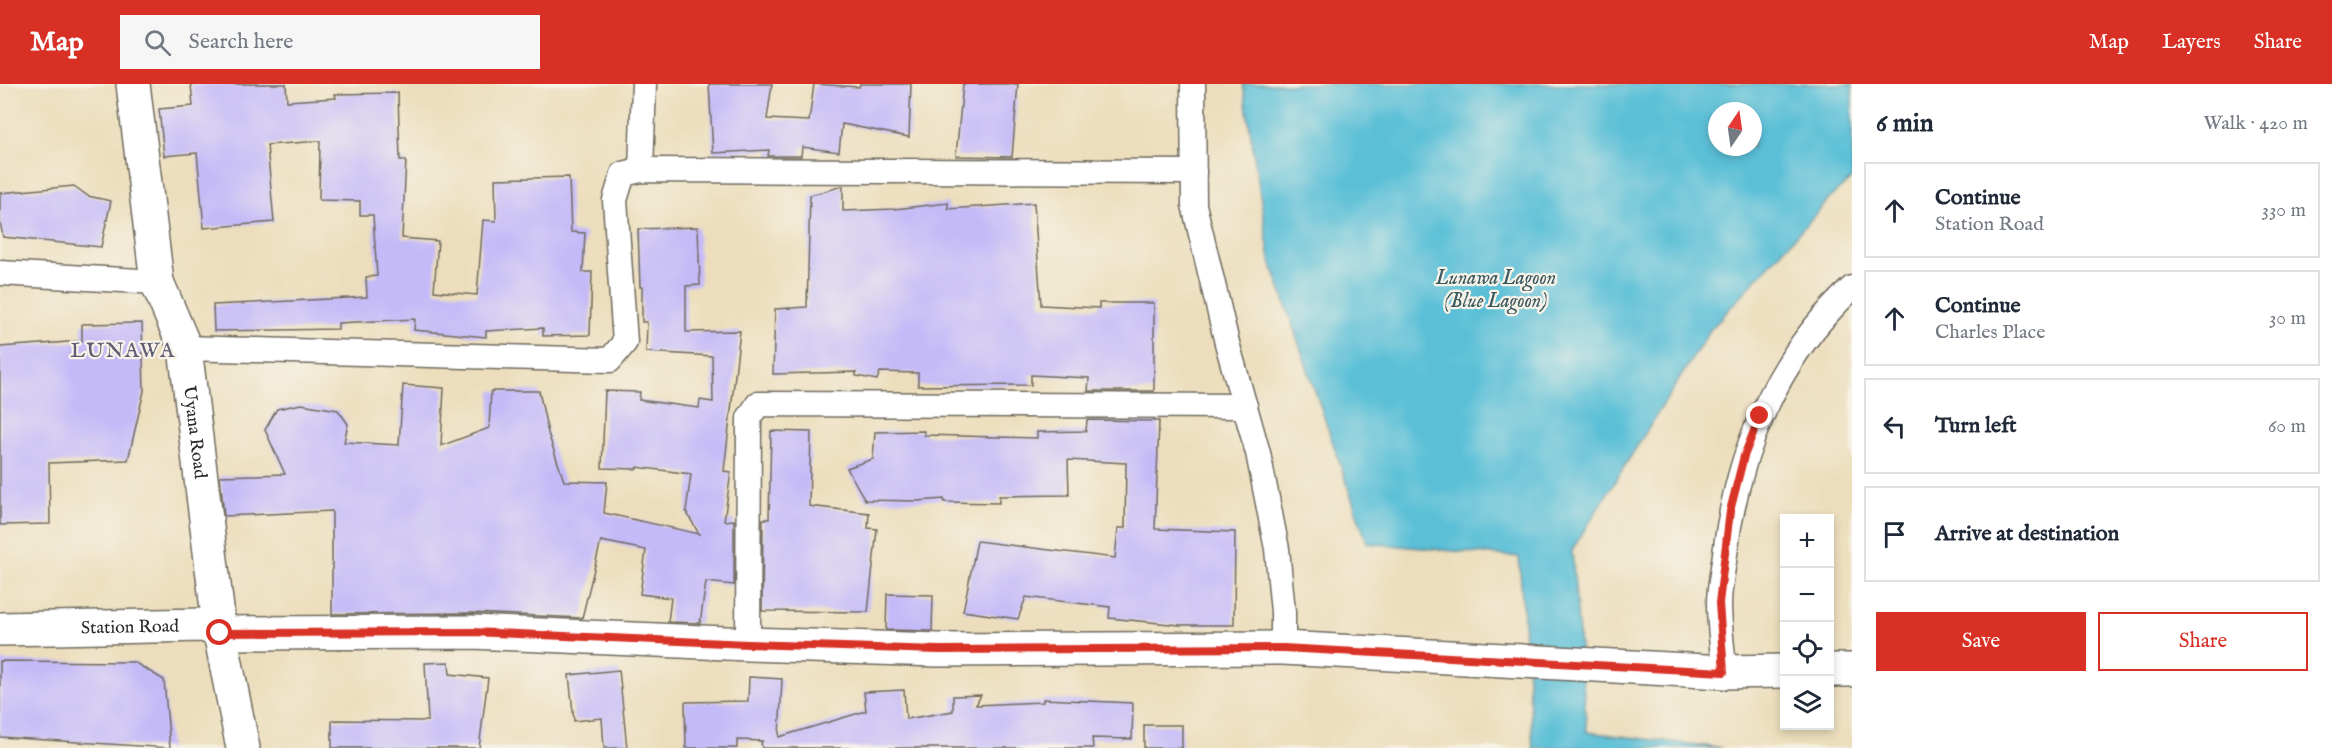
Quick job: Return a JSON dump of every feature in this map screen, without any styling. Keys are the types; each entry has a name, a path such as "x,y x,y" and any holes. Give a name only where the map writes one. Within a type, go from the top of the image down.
{"street":[{"name":"Uyana Road","path":"134,84 157,282 184,348 220,633 243,748"},
{"path":"641,170 644,84"},
{"path":"1193,84 1194,206 1227,343 1258,453 1277,549 1283,612 1283,648"},
{"path":"184,348 610,360 625,342 615,200 622,174 641,170 1194,172"},
{"path":"0,273 157,282"},
{"path":"1724,672 1719,603 1730,511 1744,456 1760,416 1782,374 1812,331 1852,288"},
{"path":"748,644 749,418 758,404 1245,405"},
{"name":"Station Road","path":"0,629 205,625 220,633 472,632 939,650 1283,648 1724,672 1780,671"},
{"path":"1834,670 1852,670"}],"water":[{"name":"Lunawa Lagoon (Blue Lagoon)","path":"1243,84 1852,84 1852,179 1835,193 1710,330 1572,550 1587,732 1722,748 1533,748 1519,557 1367,543 1270,259"}],"building":[{"path":"191,84 286,84 287,101 336,98 335,94 398,93 400,160 406,160 402,238 438,241 434,291 477,295 483,220 496,221 495,179 569,177 571,232 585,233 583,272 592,272 590,335 543,336 543,328 486,331 486,337 414,330 415,319 338,323 338,329 214,331 213,305 367,297 366,277 377,276 373,215 360,215 360,201 319,200 320,141 267,145 274,222 204,228 197,153 164,156 159,109 193,106"},
{"path":"709,84 772,84 767,119 809,121 814,84 859,87 860,84 911,84 909,137 842,124 839,152 802,147 801,156 768,156 769,150 713,153"},
{"path":"963,84 1018,84 1012,157 956,156"},
{"path":"74,186 88,196 111,201 101,247 3,237 0,222 0,193"},
{"path":"843,186 843,211 894,209 948,203 948,209 1034,203 1041,305 1099,308 1099,303 1154,303 1154,391 1088,391 1089,378 1031,375 1031,385 918,386 918,373 880,372 877,380 856,376 856,372 773,374 775,309 807,307 810,195"},
{"path":"698,227 700,285 686,286 686,332 740,331 724,471 731,472 724,521 734,520 734,585 706,582 700,623 668,622 671,598 640,594 646,550 601,541 582,618 472,613 332,614 332,511 224,516 220,476 285,474 265,430 277,409 301,404 338,410 348,424 344,442 399,445 403,385 444,388 441,446 489,428 491,391 539,391 548,433 564,481 607,482 604,513 699,534 686,511 691,474 637,467 637,469 602,468 605,391 640,392 639,400 699,408 700,400 713,402 712,356 646,352 647,322 642,322 638,229"},
{"path":"142,323 144,391 128,460 49,463 50,524 0,525 0,347 82,341 82,324"},
{"path":"1087,420 1159,421 1155,529 1235,532 1234,625 1180,625 1109,618 1110,607 1026,597 1018,619 963,611 977,541 1115,558 1118,528 1125,528 1126,463 1068,460 1069,495 999,496 999,503 944,502 944,499 865,500 847,468 873,459 875,432 924,431 924,435 1037,438 1037,432 1086,431"},
{"path":"771,431 811,432 809,506 869,513 868,528 877,529 868,612 762,611 763,519 769,519"},
{"path":"887,594 933,595 932,631 886,630"},
{"path":"0,661 134,662 164,680 170,748 0,737"},
{"path":"449,662 450,674 488,678 479,748 332,748 332,720 428,721 425,663"},
{"path":"619,670 627,748 604,748 602,718 574,721 569,675"},
{"path":"749,677 782,679 779,737 866,711 864,692 904,690 906,719 953,711 953,696 981,695 976,705 1043,702 1043,699 1133,703 1132,739 1092,738 1093,748 762,748 761,742 763,741 737,740 737,748 686,748 685,702 748,701"},
{"path":"1144,725 1182,725 1182,748 1144,748"}],"district":[{"name":"LUNAWA","path":"123,350"}],"route":[{"path":"220,633 472,632 939,650 1283,648 1724,672 1719,603 1730,511 1744,456 1760,416"}]}
